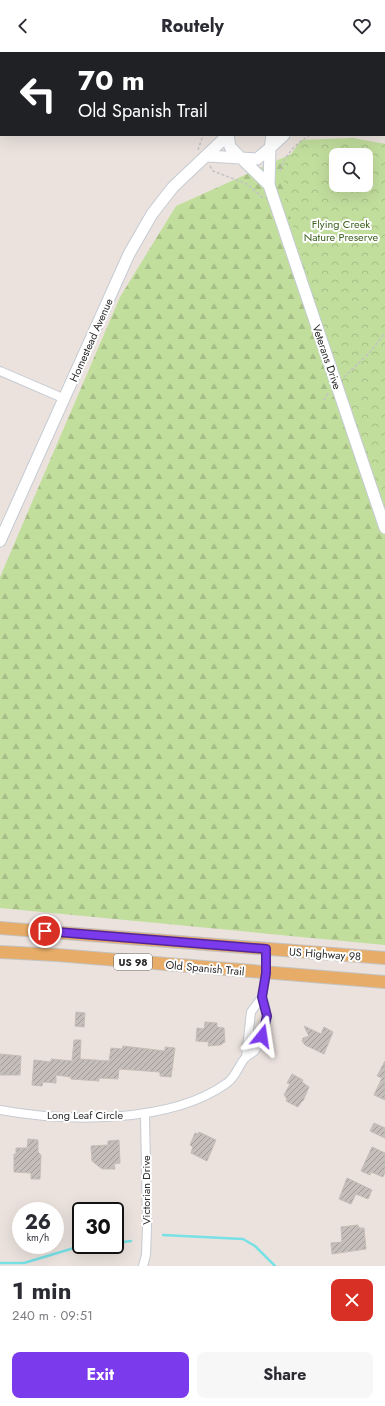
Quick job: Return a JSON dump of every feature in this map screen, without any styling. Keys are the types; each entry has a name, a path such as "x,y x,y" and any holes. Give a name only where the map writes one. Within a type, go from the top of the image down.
{"main road":[{"name":"US 98","path":"0,928 266,949"},
{"name":"US Highway 98","path":"266,949 385,958"},
{"name":"Old Spanish Trail","path":"0,952 57,955 266,973"},
{"name":"US 98","path":"266,973 385,982"}],"street":[{"name":"Homestead Avenue","path":"0,541 129,254 152,214 173,187 227,136"},
{"name":"Veterans Drive","path":"228,136 230,147 269,185"},
{"name":"Veterans Drive","path":"272,136 269,185 385,528"},
{"path":"207,156 257,159 283,136"},
{"path":"0,371 65,399"},
{"name":"Long Leaf Circle","path":"246,1057 251,1012 262,997 266,973 266,949"},
{"name":"Long Leaf Circle","path":"0,1110 34,1115 106,1118 145,1114 203,1098 228,1082 246,1057 255,1050 265,1027 267,1011 262,997"},
{"name":"Victorian Drive","path":"143,1266 146,1255 147,1227 145,1114"}],"path":[{"path":"336,381 354,369 385,333"}],"green space":[{"path":"352,138 385,144 385,945 0,908 0,577 120,297 176,206 298,151"},
{"name":"Flying Creek Nature Preserve","path":"352,138 385,144 385,509 328,344 284,196 284,164 301,140"}],"building":[{"path":"76,1012 85,1013 84,1027 75,1026"},
{"path":"205,1022 217,1023 217,1027 224,1028 225,1042 220,1045 208,1046 209,1042 196,1041 197,1028 204,1029"},
{"path":"304,1026 321,1034 324,1027 333,1032 324,1054 305,1045 302,1041 303,1038 309,1036"},
{"path":"74,1040 81,1040 80,1059 109,1061 111,1048 122,1049 123,1046 165,1051 165,1047 175,1048 171,1077 160,1076 160,1072 119,1069 118,1079 99,1078 99,1081 71,1079 71,1077 56,1075 56,1083 43,1082 42,1086 32,1085 34,1060 51,1062 51,1059 72,1061"},
{"path":"0,1054 21,1056 20,1075 0,1075"},
{"path":"385,1061 385,1100 374,1095 382,1078 377,1076"},
{"path":"292,1074 303,1080 302,1082 309,1087 303,1101 298,1107 286,1101 287,1099 284,1095 290,1084 287,1083"},
{"path":"374,1123 385,1128 385,1138 370,1131"},
{"path":"199,1132 216,1140 207,1161 191,1153 193,1147 190,1145 195,1133 198,1134"},
{"path":"28,1139 38,1140 38,1152 41,1155 40,1179 31,1179 31,1173 14,1172 14,1154 16,1154 16,1148 27,1148"},
{"path":"119,1140 120,1163 114,1164 115,1169 102,1169 92,1161 91,1146 108,1145 108,1141"},
{"path":"372,1147 385,1153 385,1172 383,1177 371,1172 370,1175 361,1171"},
{"path":"347,1178 372,1190 368,1199 356,1194 351,1204 339,1199"},
{"path":"358,1225 359,1228 364,1228 366,1249 332,1254 331,1243 342,1242 341,1227"}],"waterway":[{"path":"163,1235 243,1239 255,1246 275,1266"},
{"path":"124,1242 131,1241"},
{"path":"0,1263 24,1263 72,1249"}],"route":[{"path":"45,931 244,946 266,949 266,973 262,997 267,1011 267,1016 262,1036"}]}
